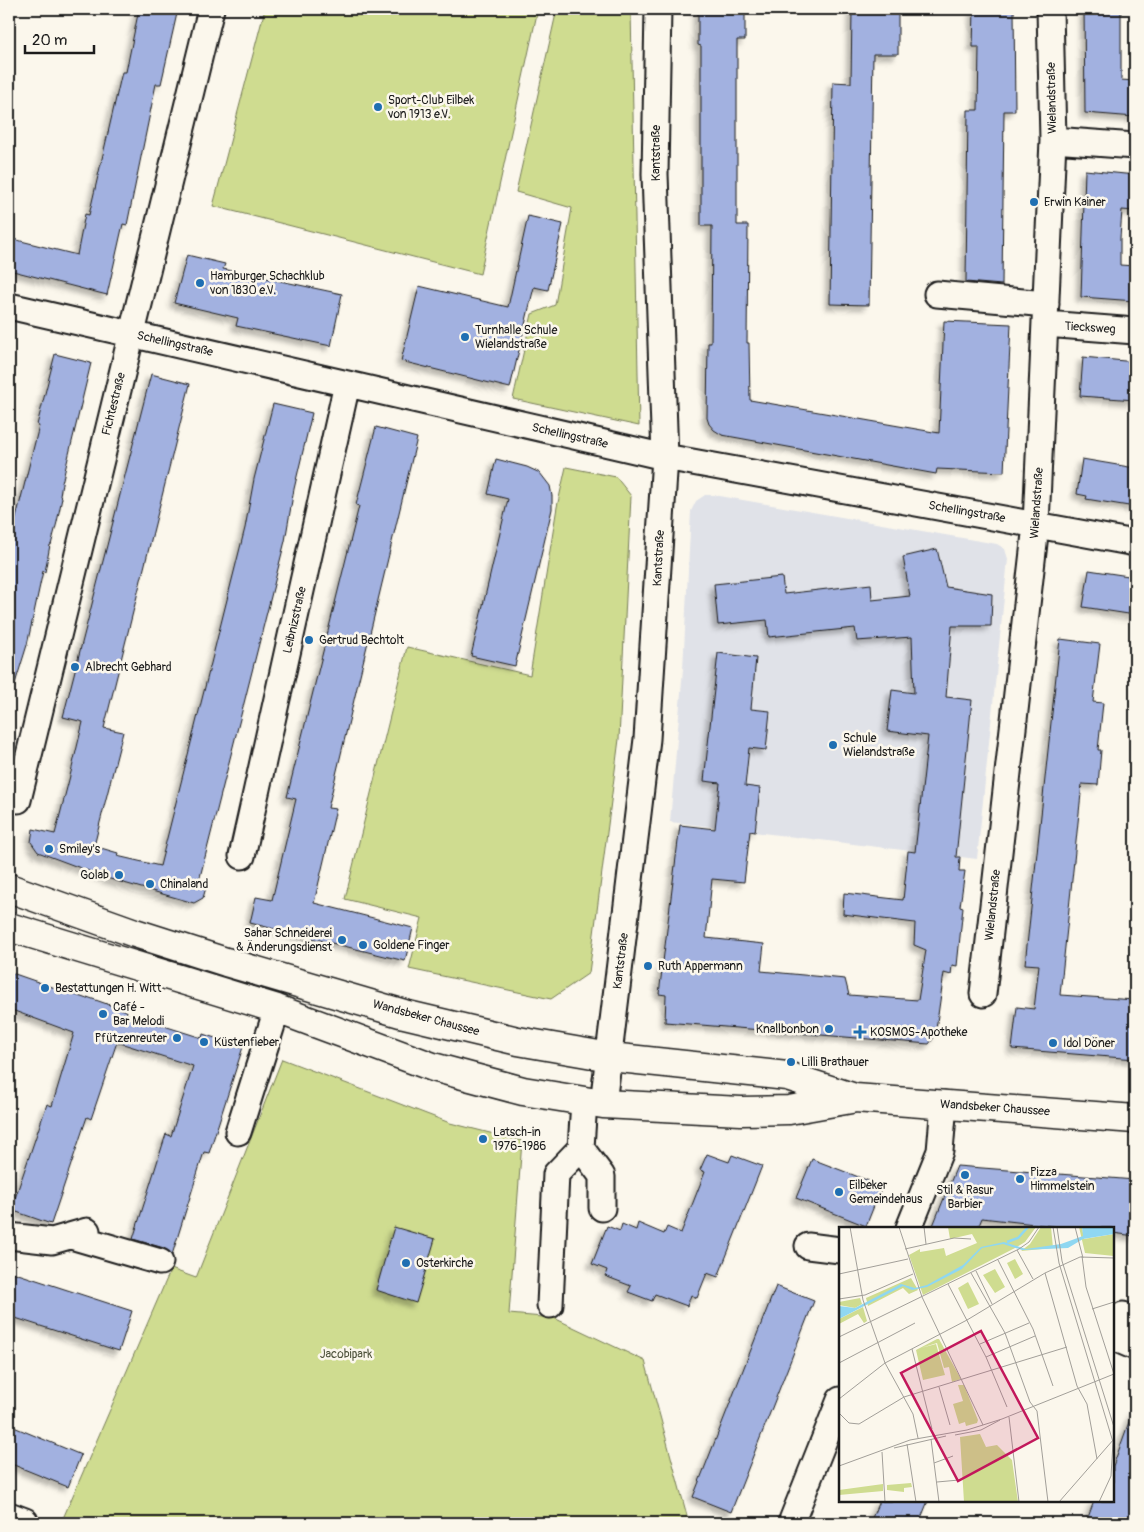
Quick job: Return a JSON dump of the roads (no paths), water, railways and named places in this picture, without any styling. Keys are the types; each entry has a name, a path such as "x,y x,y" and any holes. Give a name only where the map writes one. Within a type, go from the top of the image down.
{"main road":[{"name":"Wandsbeker Chaussee","path":"9,888 135,934 404,1014 518,1041 610,1057 787,1076 855,1098"},
{"name":"Wandsbeker Chaussee","path":"9,927 277,1009 433,1067 523,1091 593,1103 733,1111 784,1110 855,1098 1135,1119"}],"street":[{"name":"Fichtestraße","path":"18,800 211,9"},
{"name":"Kantstraße","path":"581,1148 593,1103 610,1057 647,739 664,457 655,174 658,9"},
{"name":"Wielandstraße","path":"983,994 1036,525 1053,140 1050,9"},
{"path":"1053,140 1135,146"},
{"name":"Tiecksweg","path":"937,294 1135,331"},
{"name":"Schellingstraße","path":"9,306 664,457 1135,543"},
{"name":"Leibnizstraße","path":"242,856 347,384"},
{"path":"238,1132 277,1009"},
{"path":"909,1227 940,1151 944,1104"},
{"path":"550,1305 556,1174 581,1148 602,1176 602,1208"},
{"path":"9,1236 52,1242 82,1232 160,1262"},
{"path":"808,1246 839,1250"},
{"path":"1124,1315 1114,1338 1135,1346"},
{"path":"791,1523 839,1403"}],"place":[{"name":"Sport-Club Eilbek von 1913 e.V.","path":"378,107"},
{"name":"Erwin Kainer","path":"1034,202"},
{"name":"Hamburger Schachklub von 1830 e.V.","path":"200,283"},
{"name":"Turnhalle Schule Wielandstraße","path":"465,337"},
{"name":"Gertrud Bechtolt","path":"309,640"},
{"name":"Albrecht Gebhard","path":"75,667"},
{"name":"Schule Wielandstraße","path":"833,745"},
{"name":"Smiley's","path":"49,849"},
{"name":"Golab","path":"119,875"},
{"name":"Chinaland","path":"150,884"},
{"name":"Sahar Schneiderei & Änderungsdienst","path":"342,940"},
{"name":"Goldene Finger","path":"363,945"},
{"name":"Ruth Appermann","path":"648,966"},
{"name":"Bestattungen H. Witt","path":"45,988"},
{"name":"Café - Bar Melodi","path":"103,1014"},
{"name":"Knallbonbon","path":"829,1029"},
{"name":"KOSMOS-Apotheke","path":"860,1032"},
{"name":"Pfützenreuter","path":"177,1038"},
{"name":"Küstenfieber","path":"204,1042"},
{"name":"Idol Döner","path":"1053,1043"},
{"name":"Lilli Brathauer","path":"791,1062"},
{"name":"Latsch-in 1976-1986","path":"483,1139"},
{"name":"Stil & Rasur Barbier","path":"965,1175"},
{"name":"Pizza Himmelstein","path":"1020,1179"},
{"name":"Eilbeker Gemeindehaus","path":"839,1192"},
{"name":"Osterkirche","path":"406,1263"}],"park label":[{"name":"Jacobipark","path":"346,1354"}]}
